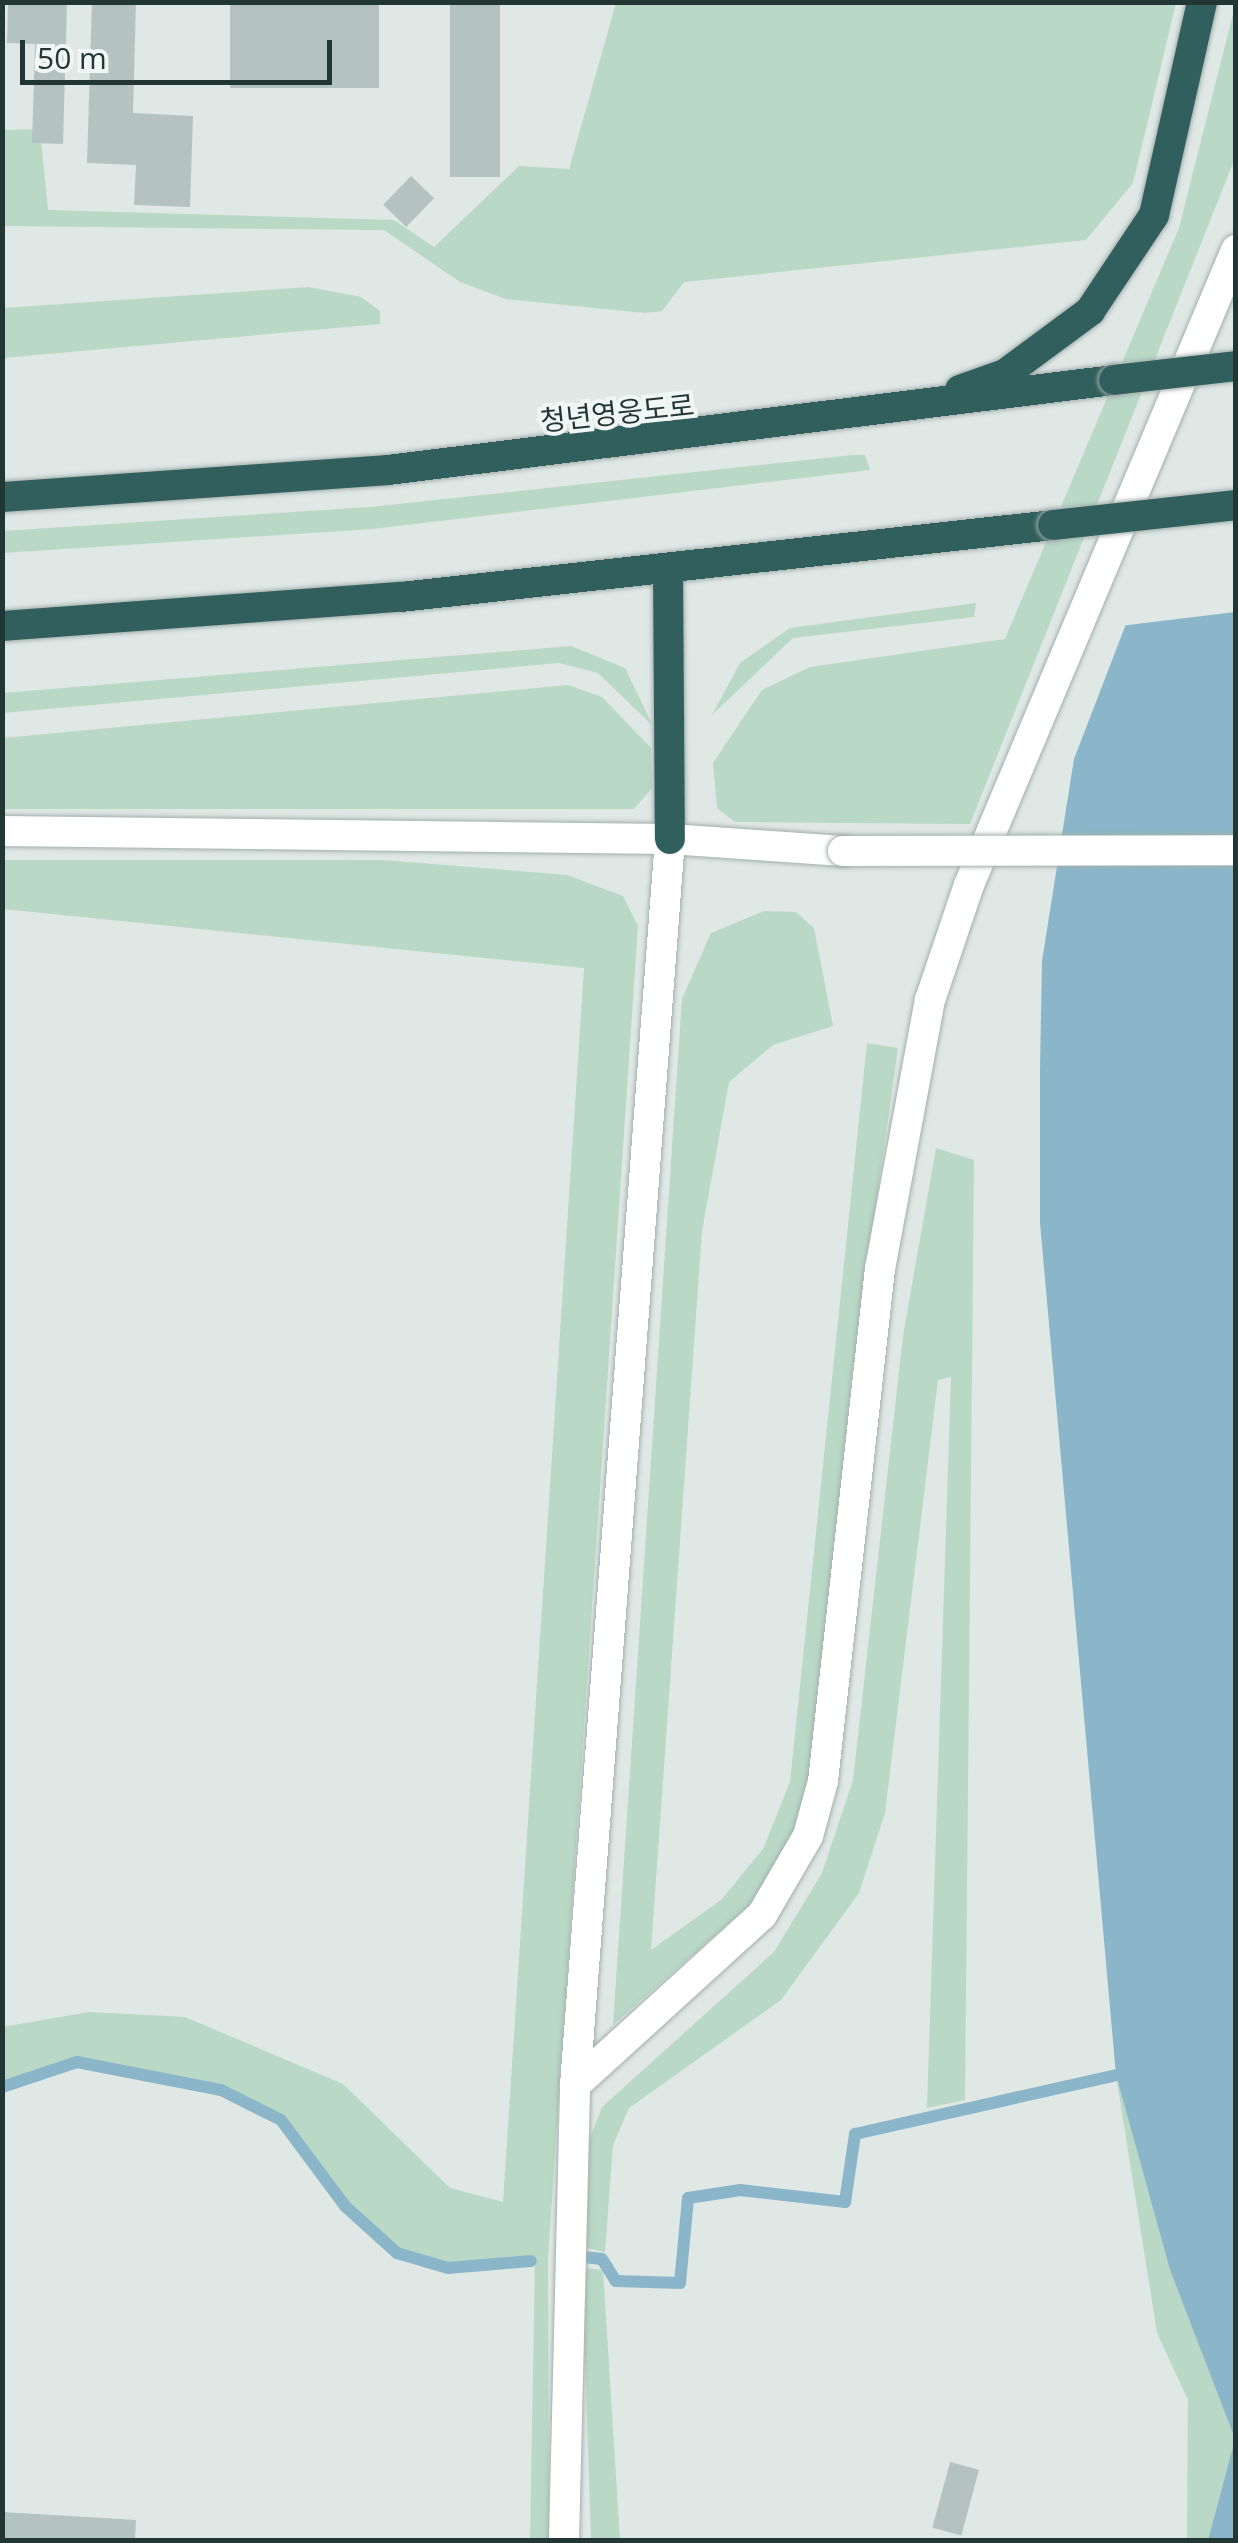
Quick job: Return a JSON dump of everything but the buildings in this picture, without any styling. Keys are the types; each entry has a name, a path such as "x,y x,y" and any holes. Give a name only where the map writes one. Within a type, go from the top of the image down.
{"highway":[{"path":"891,414 1005,374 1090,311 1154,215 1202,2"},
{"name":"청년영웅도로","path":"2,498 388,470 891,414 1236,366"},
{"path":"2,626 668,568 1236,505"},
{"path":"668,568 670,839"}],"street":[{"path":"575,2085 762,1915 808,1836 823,1781 880,1268 930,1000 969,885 1236,250"},
{"path":"2,831 670,839 843,851 1236,850"},
{"path":"564,2540 575,2085 670,839"}],"green space":[{"path":"616,3 1176,3 1133,183 1086,240 684,282 662,311 645,313 506,299 460,282 384,230 3,226 2,130 40,129 48,210 394,220 434,247 519,166 569,169"},
{"path":"1235,6 1235,158 970,824 735,822 717,808 713,763 762,690 810,667 1005,639 1179,228"},
{"path":"309,287 361,297 380,311 380,324 3,358 3,308"},
{"path":"865,455 870,470 372,529 3,553 3,531 370,507"},
{"path":"976,603 974,617 793,638 712,715 740,663 790,628"},
{"path":"571,646 625,668 653,726 598,673 559,663 3,713 3,693"},
{"path":"568,685 602,697 651,748 652,788 634,809 3,809 3,738"},
{"path":"3,860 383,860 567,875 623,896 638,926 548,2258 549,2540 530,2540 535,2260 448,2264 399,2250 347,2204 282,2117 222,2088 77,2059 3,2084 3,2027 89,2012 185,2017 343,2084 450,2188 503,2202 584,968 3,909"},
{"path":"764,911 796,912 814,928 833,1026 773,1045 729,1082 702,1231 651,1950 721,1900 763,1849 790,1782 867,1043 898,1048 852,1375 814,1758 801,1819 763,1893 613,2025 682,999 711,933"},
{"path":"936,1148 974,1160 965,2100 927,2108 951,1377 938,1380 885,1813 859,1893 781,2000 629,2108 613,2145 605,2252 582,2247 586,2148 602,2107 774,1952 822,1873 853,1780 903,1336"},
{"path":"1116,2075 1170,2270 1235,2439 1208,2540 1187,2540 1188,2400 1157,2333"},
{"path":"582,2268 603,2270 620,2540 591,2540"}],"water":[{"path":"1235,341 1235,2439 1170,2270 1116,2075 1040,1223 1040,1069 1042,961 1074,759"},
{"path":"1235,2439 1235,2540 1208,2540"}],"pier":[{"path":"1235,336 1235,612 1120,626 1231,340"}],"waterway":[{"path":"2,2087 77,2062 221,2090 281,2120 345,2206 397,2253 448,2268 531,2261"},
{"path":"583,2257 602,2259 616,2281 680,2283 688,2198 740,2190 845,2202 855,2134 1116,2075"}]}
